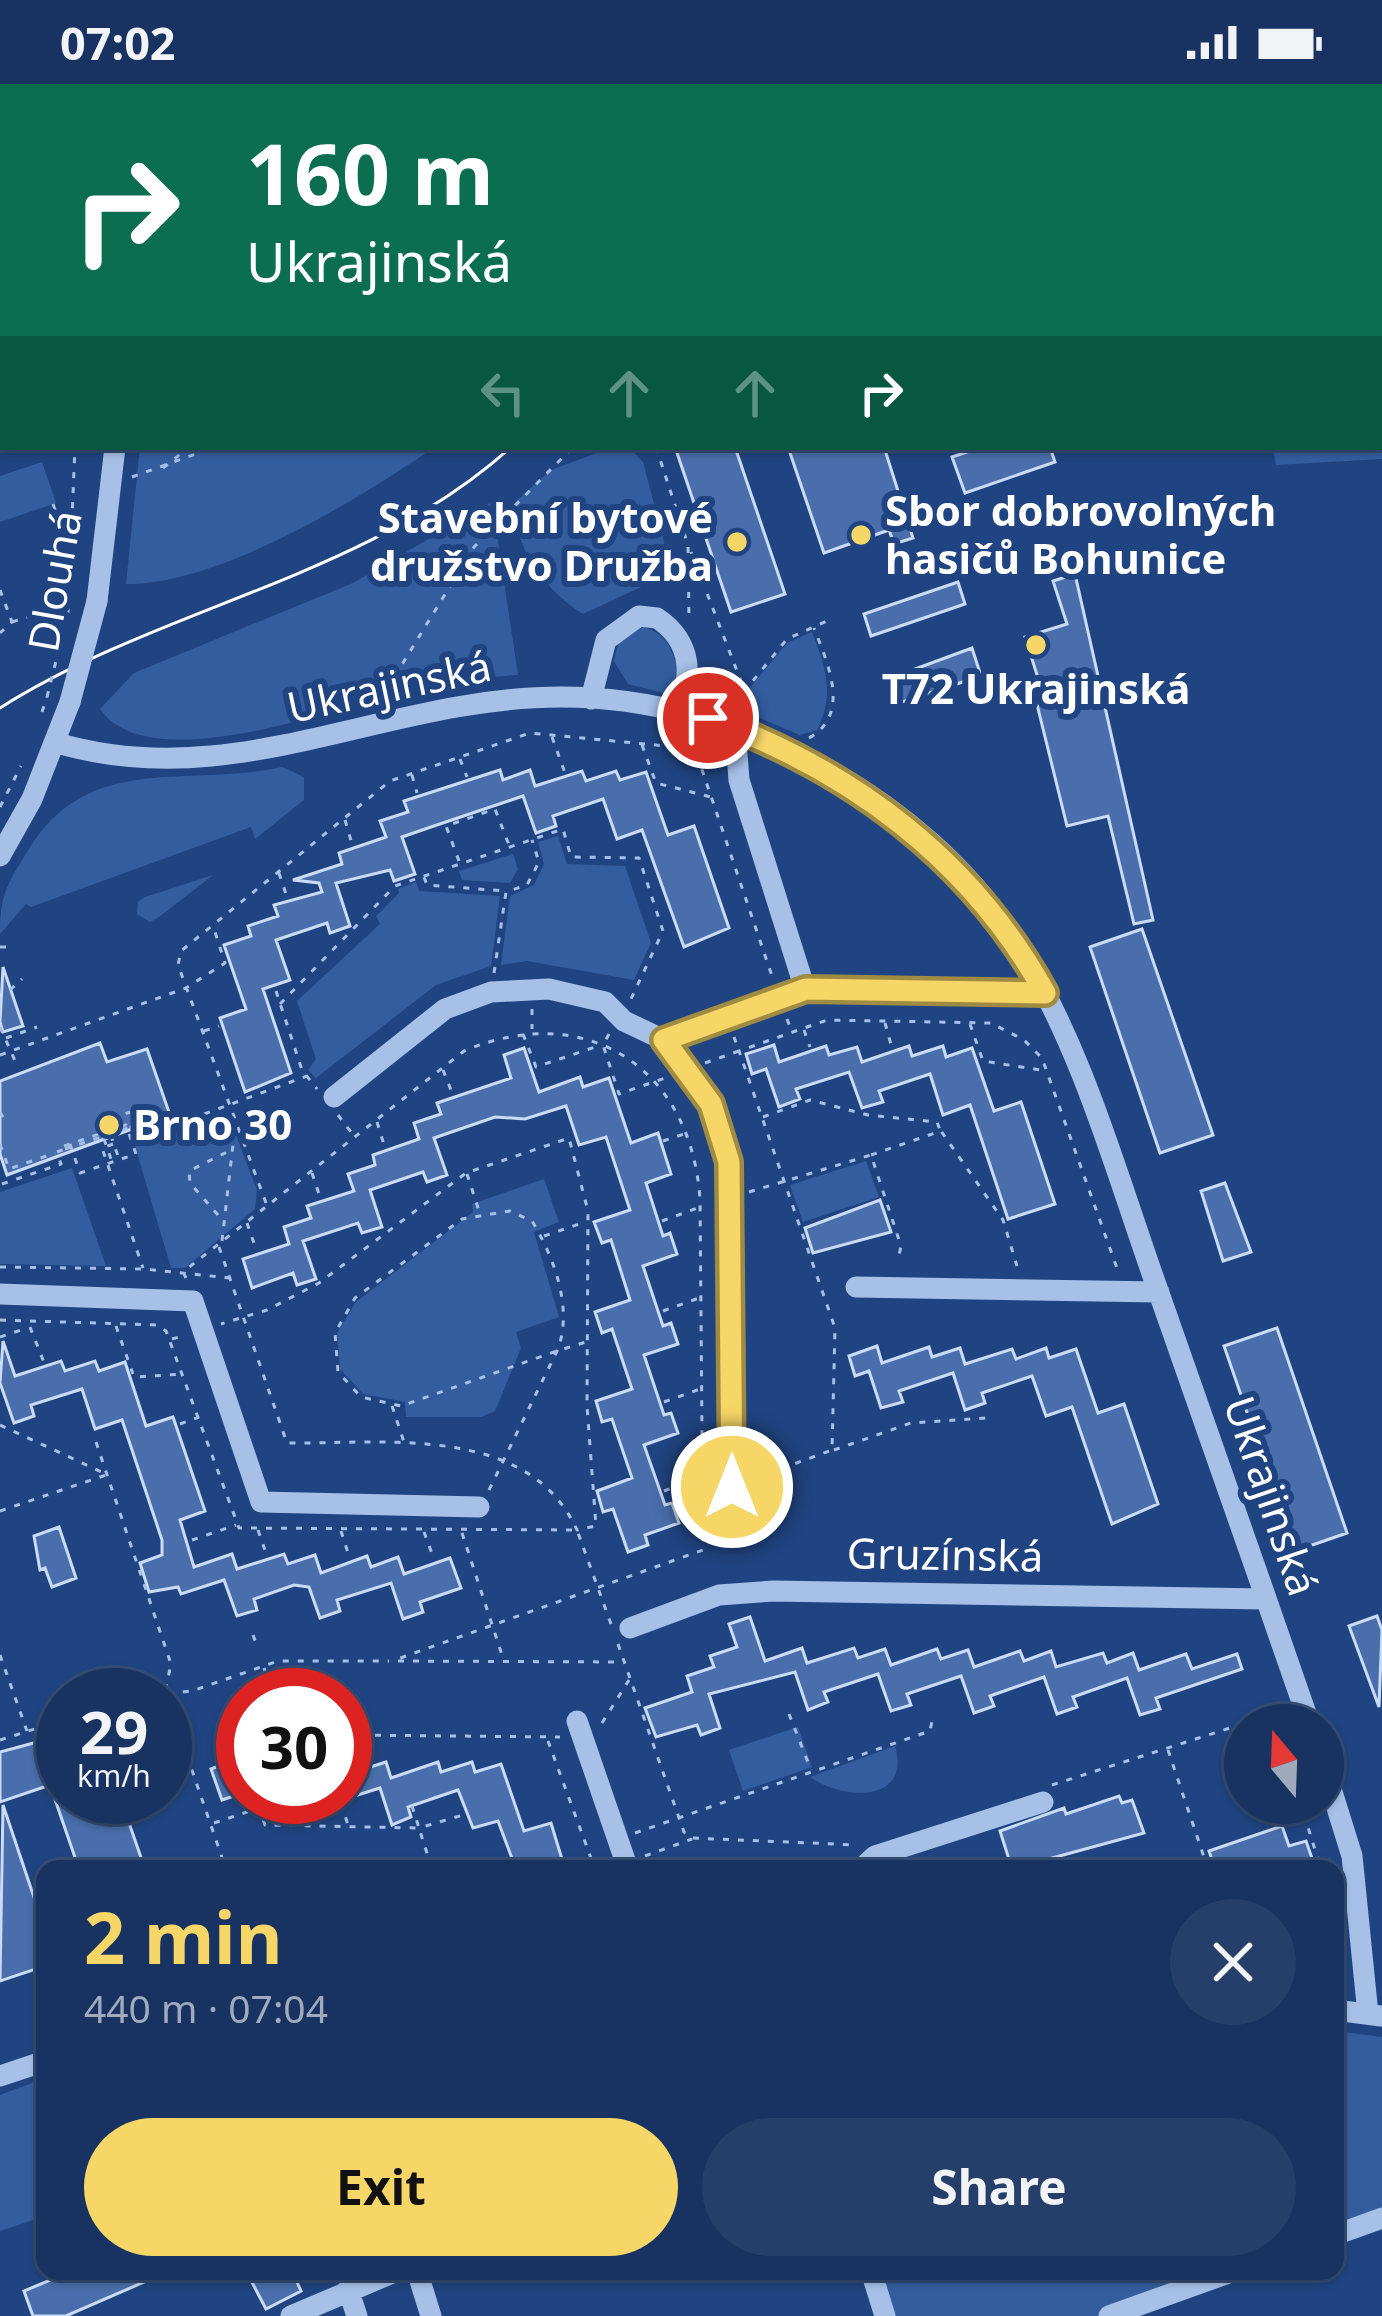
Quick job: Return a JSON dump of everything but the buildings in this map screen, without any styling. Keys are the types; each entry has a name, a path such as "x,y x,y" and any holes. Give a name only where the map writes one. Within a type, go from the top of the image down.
{"street":[{"name":"Dlouhá","path":"0,856 57,743 58,699 97,601 115,450"},
{"path":"591,699 606,640 639,616 657,618 679,640 690,674 680,700 669,711"},
{"name":"Ukrajinská","path":"57,743 123,758 263,753 482,701 591,699 669,711 735,728 817,765 893,814 964,876 1016,941 1080,1068 1302,1704"},
{"path":"735,728 739,780 806,989"},
{"path":"334,1097 446,1010 491,992 549,989 604,1002 624,1021 664,1040 711,1104 729,1162 732,1487"},
{"path":"664,1040 806,989 1045,993"},
{"path":"856,1287 1159,1292"},
{"path":"0,1294 193,1301 260,1502 478,1507"},
{"name":"Gruzínská","path":"620,1632 718,1595 773,1591 1265,1599"},
{"path":"577,1728 625,1860"},
{"path":"877,1860 1043,1802"},
{"path":"1342,1824 1352,1856 1375,2015 1344,2011"},
{"path":"0,2076 36,2064"},
{"path":"1344,2232 1382,2218"},
{"path":"291,2316 373,2280"},
{"path":"420,2280 431,2316"},
{"path":"875,2280 885,2316"},
{"path":"1109,2316 1209,2280"},
{"path":"348,2289 357,2316"}],"path":[{"path":"41,715 58,699 70,603 75,450"},
{"path":"161,470 185,450"},
{"path":"112,478 161,470 207,450"},
{"path":"377,704 474,547 570,450"},
{"path":"657,450 688,545 745,689"},
{"path":"53,504 70,549"},
{"path":"688,545 689,622"},
{"path":"0,590 12,622"},
{"path":"0,633 12,622 70,603"},
{"path":"702,660 723,705 730,708 787,639 827,621"},
{"path":"800,739 819,733 833,695 833,678 814,626"},
{"path":"266,1204 178,965 181,951 390,781 530,733 687,748 698,758 792,1032"},
{"path":"551,735 565,773"},
{"path":"641,743 656,783 711,797"},
{"path":"0,807 30,750"},
{"path":"460,757 467,777"},
{"path":"412,773 417,793"},
{"path":"460,863 446,826 496,809 509,846"},
{"path":"344,818 352,844"},
{"path":"280,1004 395,886 562,829 571,856 639,858 663,931 627,1010"},
{"path":"423,876 427,885 506,892 527,885 539,862 532,838"},
{"path":"279,871 287,897"},
{"path":"491,992 506,892"},
{"path":"0,1055 186,988 225,963 213,925"},
{"path":"0,947 10,947"},
{"path":"10,990 22,979"},
{"path":"276,992 307,1076 356,1137"},
{"path":"832,1450 835,1328 739,1052 827,1020 991,1023 1024,1040 1047,1071 1125,1292"},
{"path":"884,1021 892,1048"},
{"path":"970,1022 983,1061 1047,1071"},
{"path":"202,1032 219,1026"},
{"path":"0,1027 16,1064"},
{"path":"4,1038 37,1027"},
{"path":"803,1028 810,1046"},
{"path":"523,1033 536,1067 603,1045"},
{"path":"183,1272 464,1051 523,1033 566,1035 603,1045 659,1081 687,1133 698,1168 700,1207 703,1550 392,1661"},
{"path":"442,1068 452,1095"},
{"path":"131,1127 135,1138 307,1076"},
{"path":"761,1117 809,1100 868,1115 938,1122 1003,1220 1027,1290"},
{"path":"0,1112 5,1121"},
{"path":"130,1112 98,1123 106,1136 112,1159 118,1157 113,1144 102,1148 144,1269"},
{"path":"67,1147 165,1115 170,1126"},
{"path":"376,1120 386,1148"},
{"path":"236,1123 220,1244 287,1443 448,1444 506,1460 567,1509 620,1632 624,1662 679,1818 693,1838"},
{"path":"0,1172 57,1152 67,1147 126,1125 136,1154 80,1173 67,1147"},
{"path":"662,1221 940,1131"},
{"path":"663,1141 687,1133"},
{"path":"172,1339 244,1317 319,1283 466,1173 569,1138 586,1222 587,1406 596,1526 462,1531 238,1525 192,1540"},
{"path":"0,1144 9,1169"},
{"path":"220,1217 190,1183 189,1171 229,1151"},
{"path":"0,1183 61,1164 57,1152"},
{"path":"871,1155 901,1246 898,1260"},
{"path":"312,1171 320,1197"},
{"path":"466,1173 480,1212"},
{"path":"478,1507 506,1460 557,1352 566,1308 542,1237 532,1221 510,1211 480,1212 462,1219 355,1298 334,1333 338,1372 361,1397 400,1406 557,1352 589,1341"},
{"path":"246,1222 256,1250"},
{"path":"542,1237 586,1222"},
{"path":"0,1268 144,1269 230,1278"},
{"path":"183,1272 193,1301"},
{"path":"663,1311 701,1297"},
{"path":"0,1320 157,1325 172,1339 238,1525"},
{"path":"0,1337 31,1324"},
{"path":"31,1324 45,1365"},
{"path":"115,1324 134,1377 186,1374"},
{"path":"664,1402 701,1388"},
{"path":"391,1403 404,1444"},
{"path":"180,1424 200,1416"},
{"path":"732,1487 910,1423 986,1418"},
{"path":"0,1425 107,1474"},
{"path":"96,1442 170,1668"},
{"path":"0,1511 107,1474"},
{"path":"664,1491 705,1476"},
{"path":"258,1528 267,1556"},
{"path":"341,1529 350,1559"},
{"path":"424,1530 434,1559"},
{"path":"462,1531 504,1661"},
{"path":"253,1635 256,1643"},
{"path":"0,1654 27,1731"},
{"path":"192,1691 278,1661 624,1662"},
{"path":"372,1736 547,1739 600,1726 630,1678"},
{"path":"789,1714 811,1772"},
{"path":"617,1840 930,1731 933,1716"},
{"path":"0,1740 36,1728"},
{"path":"547,1739 592,1860"},
{"path":"1168,1748 1205,1860"},
{"path":"192,1769 223,1860"},
{"path":"412,1806 429,1860"},
{"path":"265,1824 418,1828 464,1815"},
{"path":"211,1824 216,1822"},
{"path":"1307,1824 1318,1860"},
{"path":"641,1860 693,1838 865,1846 867,1860"}],"shaded area":[{"path":"140,450 430,450 328,514 245,555 163,580 126,584"},
{"path":"605,450 632,450 643,462 670,565 654,581 583,614 570,605 534,566 516,517 517,500 551,470"},
{"path":"1274,450 1382,450 1382,459 1276,465"},
{"path":"42,462 56,503 0,522 0,476"},
{"path":"492,502 518,675 428,686 288,724 198,739 158,738 124,729 100,709 134,673 353,583"},
{"path":"643,627 659,634 672,653 679,678 667,694 628,684 614,661 619,641"},
{"path":"812,632 826,681 826,705 817,730 800,735 734,707 787,643"},
{"path":"282,767 304,777 304,800 255,839 251,827 31,907 26,904 0,934 4,898 16,871 53,818 80,798 142,779"},
{"path":"558,836 567,864 625,866 651,943 634,980 527,961 501,965 510,896 534,885 544,864 538,842"},
{"path":"513,854 518,869 510,883 462,880 459,871"},
{"path":"213,875 150,922 137,914 138,902 145,897"},
{"path":"416,882 419,891 500,896 491,966 436,985 316,1078 308,1070 316,1059 297,1001 380,924 376,916 398,889"},
{"path":"228,1114 257,1190 255,1209 185,1268 171,1268 135,1146"},
{"path":"866,1161 879,1197 803,1222 790,1185"},
{"path":"72,1168 106,1266 0,1264 0,1192"},
{"path":"544,1179 559,1222 534,1232 559,1317 516,1332 521,1348 495,1411 481,1417 406,1417 405,1402 363,1394 340,1369 337,1333 356,1302 473,1212 472,1204"},
{"path":"798,1727 812,1767 743,1791 729,1750"},
{"path":"895,1746 898,1765 893,1779 871,1792 839,1790 810,1777"},
{"path":"1344,2032 1382,2037 1382,2213 1344,2227"},
{"path":"36,2081 36,2219 0,2231 0,2095"},
{"path":"878,2280 1200,2280 1102,2316 889,2316"}],"tram line":[{"path":"0,708 128,642 392,529 454,492 507,450"}],"place":[{"name":"Sbor dobrovolných hasičů Bohunice","path":"861,535"},
{"name":"Stavební bytové družstvo Družba","path":"737,542"},
{"name":"T72 Ukrajinská","path":"1036,645"},
{"name":"Brno 30","path":"109,1125"}],"route":[{"path":"708,718 817,765 893,814 964,876 1016,941 1045,993 806,989 664,1040 711,1104 729,1162 732,1487"}]}
